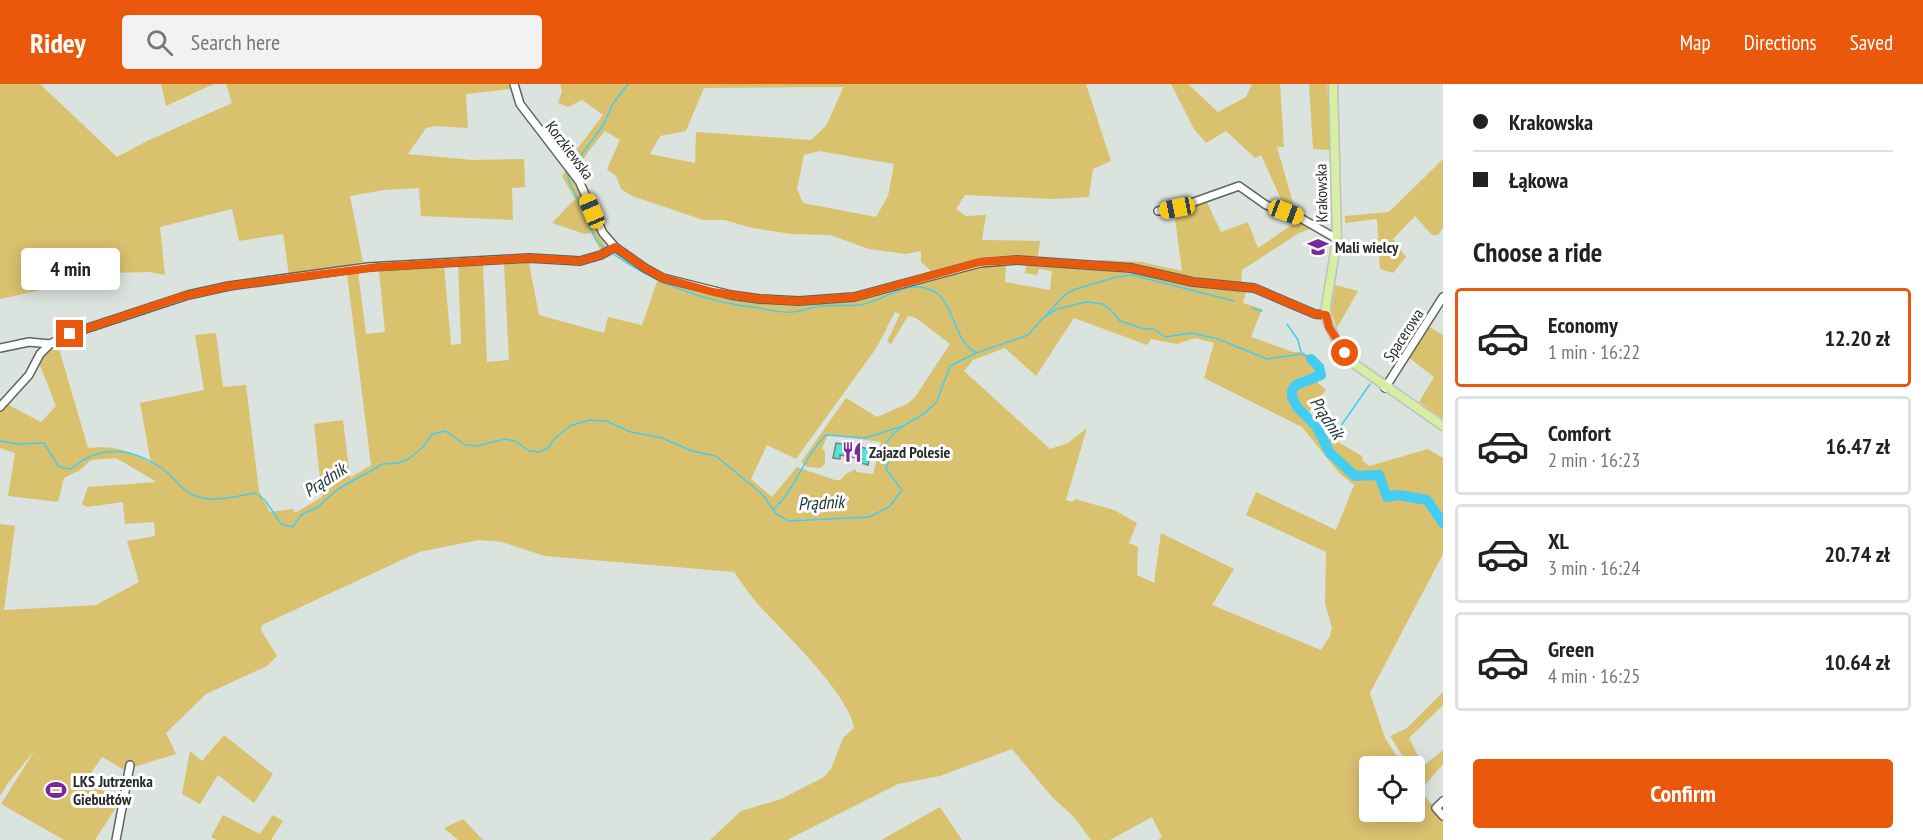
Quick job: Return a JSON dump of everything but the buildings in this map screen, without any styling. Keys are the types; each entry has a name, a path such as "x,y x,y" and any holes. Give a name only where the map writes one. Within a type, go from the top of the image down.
{"main road":[{"name":"Krakowska","path":"1326,315 1337,239 1333,84"},
{"path":"1326,315 1333,334 1347,357 1385,388 1443,426"}],"street":[{"name":"Korzkiewska","path":"514,84 520,105 579,181 597,224 615,247 663,278 713,292 760,299 799,301 854,297 980,262 1017,260 1131,268 1193,282 1254,288 1315,314 1326,315"},
{"path":"1158,211 1177,208 1239,186 1266,204 1297,216 1337,239"},
{"path":"0,348 29,342 54,342 158,304 229,286 378,267 529,258 580,261 601,255 615,247"},
{"name":"Spacerowa","path":"1385,388 1443,297"},
{"path":"0,407 29,375 40,354 54,342"},
{"path":"116,840 130,765"},
{"path":"1443,801 1436,808 1443,816"}],"shaded area":[{"path":"0,84 40,84 117,157 232,103 226,84 509,84 510,89 466,94 468,128 435,126 426,128 408,154 473,160 524,159 525,187 512,188 513,220 421,216 419,188 384,190 350,196 363,262 289,275 283,234 239,241 232,209 160,227 165,275 150,272 109,273 85,268 75,272 73,283 0,299"},
{"path":"161,84 214,84 166,106"},
{"path":"560,84 1086,84 1111,161 1093,169 1089,197 1054,199 965,195 956,209 966,216 986,215 982,240 1040,241 1038,256 984,260 931,271 921,262 921,251 906,254 869,249 830,235 792,234 753,228 724,220 703,220 632,196 621,189 616,176 607,169 620,140 605,131 588,152 577,171 568,161 603,115 582,100 568,107 558,103 562,91","holes":["843,87 826,126 811,140 696,132 695,163 650,154 660,136 686,131 704,88","819,151 894,164 888,196 876,217 803,203 797,189 804,155"]},
{"path":"1171,84 1188,84 1218,112 1246,97 1252,84 1280,84 1284,147 1277,147 1296,213 1285,208 1261,155 1255,158 1226,131 1206,143 1194,129"},
{"path":"1309,84 1327,84 1332,150 1313,149"},
{"path":"1443,159 1443,228 1438,235 1432,235 1415,216 1393,239 1406,257 1393,273 1380,269 1377,219 1345,223 1345,216 1389,212"},
{"path":"566,170 600,238 607,247 601,251 591,233 585,234 552,223 575,199 562,176"},
{"path":"1206,200 1221,232 1248,222 1258,248 1299,220 1312,228 1299,233 1242,270 1241,284 1099,262 1099,260 1142,262 1182,271 1174,211"},
{"path":"483,263 487,362 509,360 504,264 529,263 539,315 604,333 608,317 642,325 658,279 714,296 750,302 832,302 866,297 965,269 1006,263 1005,282 1050,290 1052,271 1039,269 1037,275 1025,273 1026,264 1145,274 1211,288 1246,290 1243,303 1262,309 1251,337 1293,352 1303,352 1314,359 1323,370 1325,377 1317,382 1326,390 1308,413 1323,433 1362,456 1363,461 1369,466 1428,449 1443,458 1443,554 1370,693 1385,738 1397,756 1359,756 1359,822 1425,822 1425,796 1443,819 1443,840 1158,840 1162,837 1152,817 1110,840 1091,840 1074,817 1052,797 1012,749 940,776 898,784 787,840 710,840 741,811 781,799 824,777 831,769 843,738 854,728 840,697 827,680 756,602 734,572 545,556 502,542 479,540 419,552 262,625 261,630 277,656 267,666 206,694 166,733 176,754 124,770 102,757 86,780 117,799 115,809 95,840 64,840 1,804 35,750 0,796 0,524 15,526 4,610 96,605 139,582 127,541 155,536 154,522 125,524 123,502 87,507 82,504 88,487 157,482 116,458 91,460 80,470 64,478 58,502 8,496 15,453 0,448 0,411 7,404 41,422 56,406 39,363 47,351 57,342 88,448 106,447 121,450 151,463 140,403 204,390 195,335 216,333 223,387 246,385 259,491 270,512 293,509 295,513 322,497 314,424 343,420 350,478 371,465 347,274 358,272 366,334 385,332 379,270 444,265 451,345 461,344 458,264","holes":["895,312 900,314 887,342 891,344 908,316 916,318 950,344 915,397 907,404 877,417 846,398 801,462 808,467 820,468 825,464 825,452 822,448 828,435 881,442 873,474 856,472 856,469 840,480 835,480 797,467 772,497 751,479 767,445 796,459 877,347","1074,318 1147,345 1151,339 1177,344 1195,338 1214,343 1204,378 1302,427 1339,473 1354,485 1336,530 1256,492 1246,515 1326,552 1325,603 1332,628 1321,650 1212,605 1234,569 1161,533 1154,583 1137,575 1138,547 1129,543 1137,523 1114,510 1075,499 1072,502 1066,500 1087,428 1068,443 1050,449 964,371 973,360 1005,348 1036,376"]},
{"path":"1335,285 1358,291 1337,328 1331,311"},
{"path":"1428,326 1443,335 1443,419 1419,402 1434,377 1408,357"},
{"path":"1443,692 1443,705 1409,738 1418,756 1403,756 1390,736 1407,728"},
{"path":"224,735 273,774 254,803 218,775 200,804 182,794 190,751 202,761"},
{"path":"1443,750 1443,764 1425,785 1425,764"},
{"path":"940,807 962,840 881,840"},
{"path":"223,815 260,834 273,815 283,821 271,840 217,840 211,837"},
{"path":"463,819 483,840 458,840 444,828"}],"waterway":[{"path":"574,165 604,124 612,105 628,84"},
{"path":"568,174 568,179 596,240 604,248"},
{"path":"612,253 646,274 682,290 720,301 779,312 798,311 818,306 867,304 912,287 932,290 941,296 961,336 975,352"},
{"path":"1046,315 1066,294 1076,289 1116,277 1132,275 1234,301"},
{"name":"Prądnik","path":"0,441 18,444 44,443 59,467 71,469 94,455 105,452 129,453 164,470 186,491 196,496 218,499 255,493 265,500 281,524 293,527 301,515 318,507 338,489 383,464 398,463 410,458 423,447 432,434 446,431 465,445 477,446 505,439 515,441 529,451 540,452 548,448 555,438 570,426 589,420 606,421 631,432 662,438 692,451 716,456 763,495 776,514 789,521 869,517 889,507 902,490 886,469 889,460 885,445 897,431 924,414 936,403 950,366 976,353 1028,335 1043,318 1057,309 1086,302 1103,304 1120,321 1144,329 1154,329 1165,337 1192,333 1218,339 1267,359 1302,354 1311,359"},
{"path":"1252,308 1262,311"},
{"path":"1287,324 1298,340 1301,352"},
{"name":"Prądnik","path":"1311,359 1319,367 1321,375 1296,385 1292,391 1292,397 1297,407 1316,426 1330,453 1355,476 1379,475 1387,497 1398,495 1427,500 1443,523"},
{"path":"1327,446 1370,384"},
{"path":"774,509 782,501 818,443 826,435 865,438 900,427"}],"place":[{"name":"Mali wielcy","path":"1318,247"},
{"name":"Zajazd Polesie","path":"852,452"},
{"name":"LKS Jutrzenka Giebułtów","path":"56,790"}],"route":[{"path":"70,334 180,297 229,286 378,267 476,260 529,258 580,261 601,255 615,247 663,278 713,292 760,299 799,301 854,297 980,262 1017,260 1144,270 1193,282 1263,290 1315,314 1326,315 1329,327 1345,353"}]}
